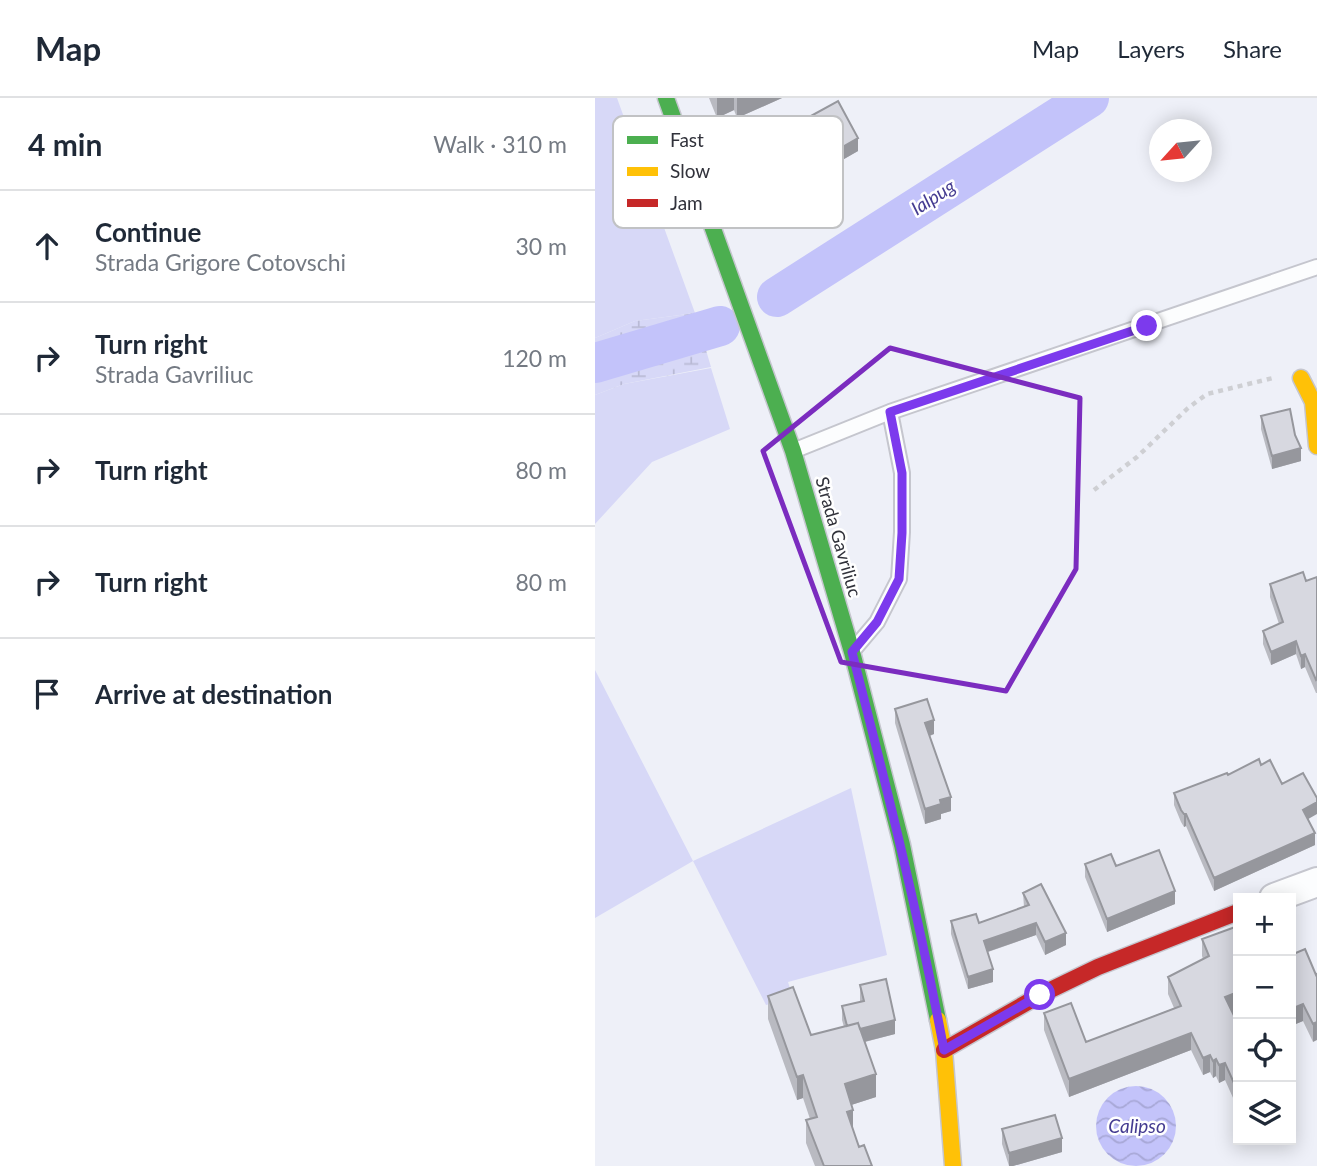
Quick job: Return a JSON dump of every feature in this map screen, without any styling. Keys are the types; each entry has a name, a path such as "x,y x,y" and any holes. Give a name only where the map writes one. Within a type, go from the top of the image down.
{"street":[{"name":"Strada Gavriliuc","path":"666,98 672,116"},
{"name":"Strada Gavriliuc","path":"713,228 793,451 852,652 902,845 944,1050 953,1166"},
{"path":"1301,379 1309,387 1313,399 1317,446"},
{"path":"1287,893 1317,882"},
{"path":"944,1050 1040,995 1098,967 1233,914"}],"lane":[{"path":"793,451 890,412 1317,267"},
{"path":"852,652 877,622 899,579 902,473 890,412"}],"path":[{"path":"1094,490 1137,457 1188,408 1207,394 1290,375 1301,379"}],"highlighted area":[{"path":"890,348 1080,398 1076,569 1006,691 841,662 763,451"}],"green space":[{"path":"595,98 617,98 624,116 613,116 613,228 664,228 695,313 635,321 595,338"},
{"path":"695,313 711,367 624,384 595,395 595,338 635,321"},
{"path":"711,368 730,429 652,462 595,524 595,395 624,384"},
{"path":"595,670 693,861 595,918"},
{"path":"851,788 887,955 788,982 793,998 766,1005 693,861"}],"water":[{"name":"Calipso","path":"1136,1086 1151,1089 1164,1098 1173,1111 1176,1126 1173,1141 1164,1154 1151,1163 1136,1166 1121,1163 1108,1154 1099,1141 1096,1126 1099,1111 1108,1098 1121,1089"}],"building":[{"path":"838,101 858,138 843,147 843,116 811,116"},
{"path":"1290,409 1295,435 1301,448 1272,456 1261,416"},
{"path":"1303,572 1306,581 1317,577 1316,680 1305,654 1301,656 1296,641 1271,652 1263,631 1283,622 1270,584"},
{"path":"927,699 934,720 925,723 951,797 940,800 941,804 925,809 895,709"},
{"path":"1259,759 1261,765 1270,760 1282,784 1303,773 1317,798 1317,802 1303,810 1315,833 1214,878 1174,793 1227,773 1228,775"},
{"path":"1159,850 1175,891 1107,919 1085,864 1111,854 1116,866"},
{"path":"1041,884 1066,933 1045,942 1036,923 984,941 993,969 968,977 951,921 976,914 979,923 1029,905 1023,893"},
{"path":"1233,928 1233,994 1225,997 1233,1014 1233,1081 1225,1063 1219,1065 1210,1055 1203,1058 1191,1033 1069,1079 1044,1013 1071,1003 1086,1042 1181,1006 1168,977 1209,956 1202,939"},
{"path":"1305,949 1317,974 1317,1022 1313,1024 1303,1004 1296,1007 1296,953"},
{"path":"886,979 895,1020 860,1029 858,1023 847,1026 842,1006 864,1001 860,985"},
{"path":"793,987 811,1035 858,1023 876,1074 845,1084 853,1110 847,1112 859,1147 864,1145 872,1166 824,1166 806,1120 817,1117 803,1075 797,1077 768,996"},
{"path":"1055,1115 1062,1138 1009,1153 1002,1129"}],"waterway":[{"name":"Ialpug","path":"777,297 1089,98"},
{"name":"Ialpug","path":"595,363 720,326"}],"traffic: fast":[{"path":"666,98 672,116"},
{"path":"713,228 793,451 852,652 902,845 938,1020"}],"traffic: slow":[{"path":"1301,378 1313,402 1317,446"},
{"path":"938,1020 944,1050 953,1166"}],"traffic: jam":[{"path":"944,1050 1040,995 1098,967 1233,914"}],"route":[{"path":"1040,995 944,1050 902,845 852,652 877,622 899,579 902,473 890,412 1147,326"}]}
